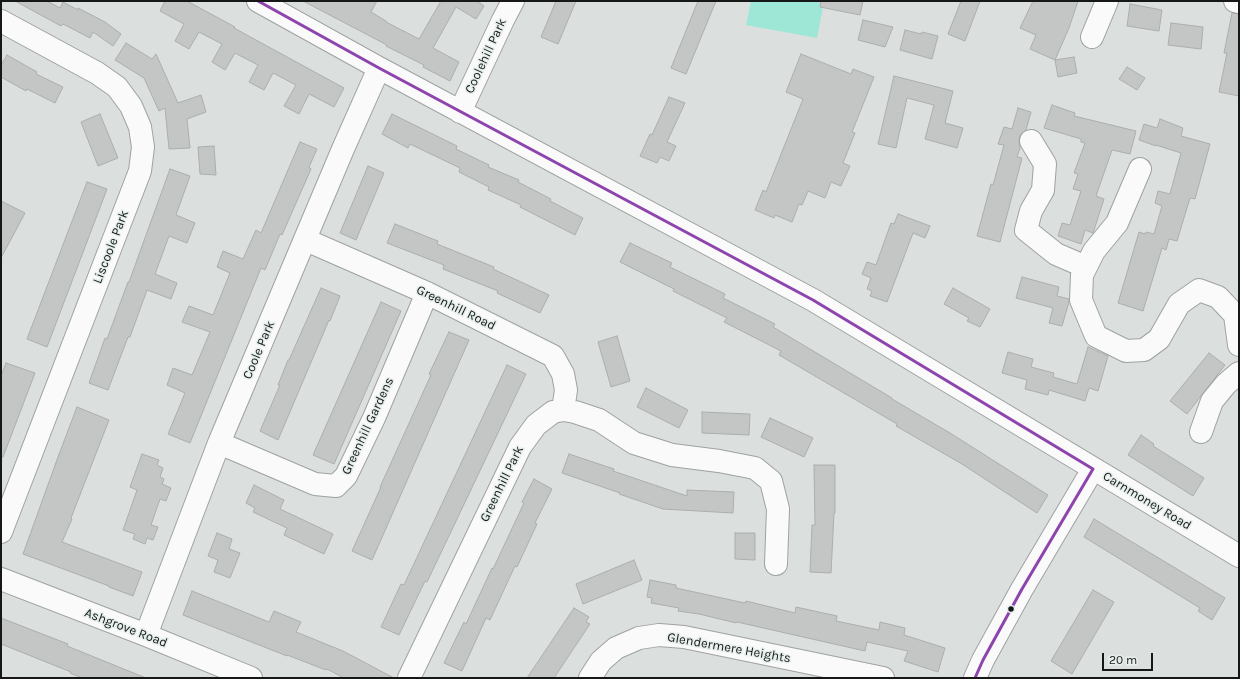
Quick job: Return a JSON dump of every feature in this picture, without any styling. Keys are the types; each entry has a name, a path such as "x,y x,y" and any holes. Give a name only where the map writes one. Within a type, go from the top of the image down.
{"street":[{"name":"Carnmoney Road","path":"258,1 460,112 813,300 1093,470 1239,556"},
{"name":"Coolehill Park","path":"460,112 513,1"},
{"path":"1092,36 1106,1"},
{"path":"1234,1 1239,2"},
{"name":"Liscoole Park","path":"1,21 97,73 117,87 131,106 140,127 143,147 140,171 1,532"},
{"name":"Coole Park","path":"146,635 219,443 306,240 343,149 379,68"},
{"path":"1031,141 1045,164 1043,190 1031,211 1026,230 1056,254 1086,266"},
{"path":"1140,169 1117,223 1094,251 1082,275 1081,300 1096,336 1126,350 1144,350 1159,338 1179,304 1199,290 1218,297 1235,315 1238,335"},
{"name":"Greenhill Road","path":"306,240 427,293 553,356 563,374 566,390 563,410"},
{"name":"Greenhill Gardens","path":"219,443 315,484 336,486 346,476 349,470 377,410 427,293"},
{"path":"1201,432 1212,401 1226,384 1239,373"},
{"path":"563,410 575,412 599,420 634,443 672,455 719,461 755,468 771,481 778,509 776,564"},
{"name":"Greenhill Park","path":"409,678 520,447 536,425 553,412 563,410"},
{"path":"975,678 983,660 1022,589 1093,470"},
{"name":"Ashgrove Road","path":"1,579 146,635 251,678"},
{"name":"Glendermere Heights","path":"590,678 600,661 616,648 640,638 659,635 684,637 884,678"}],"green space":[{"path":"751,1 824,1 817,38 746,25"}],"building":[{"path":"15,1 47,1 60,8 63,2 105,22 121,34 113,46 93,32 90,38 63,24 61,26"},
{"path":"165,1 187,1 344,88 334,107 309,94 299,114 284,106 296,85 273,73 264,90 249,82 258,65 235,53 225,70 212,62 222,44 199,32 189,49 175,41 184,24 160,11"},
{"path":"303,1 377,1 371,12 386,22 419,39 441,1 477,1 484,6 476,19 456,7 433,48 459,62 450,81 423,67 424,65"},
{"path":"556,1 576,1 558,44 541,37"},
{"path":"698,1 716,1 686,74 671,68"},
{"path":"821,1 863,1 860,15 820,7"},
{"path":"961,1 980,1 965,41 948,34"},
{"path":"1033,1 1078,1 1069,28 1055,60 1030,49 1036,35 1020,28"},
{"path":"1130,4 1162,10 1159,31 1127,26"},
{"path":"1232,13 1239,14 1239,96 1219,92 1227,53 1224,53"},
{"path":"863,20 893,27 885,47 858,40"},
{"path":"1171,23 1203,27 1201,49 1168,45"},
{"path":"905,30 938,36 932,59 900,50"},
{"path":"126,43 152,59 156,54 178,103 201,95 206,112 187,119 190,148 169,149 165,108 159,111 144,78 115,60"},
{"path":"801,54 851,74 853,69 874,77 852,132 855,133 843,163 850,166 841,186 831,182 825,198 808,191 802,205 799,204 792,222 775,215 774,218 755,210 763,190 766,192 803,99 786,92"},
{"path":"7,55 37,72 36,74 63,87 55,103 27,89 26,91 1,77 1,65"},
{"path":"1074,57 1077,73 1058,77 1055,60"},
{"path":"1127,67 1145,78 1137,90 1119,79"},
{"path":"894,76 953,91 945,123 963,128 957,148 925,139 934,105 907,98 896,148 878,144"},
{"path":"669,97 685,103 667,142 676,146 669,161 660,157 657,163 640,156 650,134 652,135"},
{"path":"1052,105 1075,113 1074,116 1136,131 1130,154 1112,150 1096,196 1104,199 1093,233 1085,230 1081,244 1058,236 1062,223 1070,225 1081,191 1073,189 1078,174 1074,173 1085,143 1081,142 1081,139 1044,128"},
{"path":"1018,108 1031,112 1026,130 1020,135 1020,148 1017,157 1022,158 1000,242 977,236 991,184 993,185 1004,145 998,144 1004,127 1012,129"},
{"path":"100,114 118,158 98,166 81,122"},
{"path":"392,114 457,146 456,149 489,165 488,167 519,180 518,182 551,199 550,201 583,218 575,235 520,207 521,205 488,190 489,187 459,172 460,168 410,144 408,148 382,134"},
{"path":"1160,119 1183,128 1181,136 1210,144 1195,199 1190,198 1177,241 1169,239 1166,250 1162,248 1143,311 1118,303 1139,232 1154,234 1162,206 1155,203 1158,191 1170,194 1181,153 1139,140 1144,124 1157,128"},
{"path":"300,142 317,149 309,167 311,169 282,235 280,234 265,270 261,268 190,443 168,434 185,393 167,385 173,368 192,375 210,332 182,322 189,306 213,315 230,273 217,267 223,251 243,259 256,230 261,233"},
{"path":"214,146 216,175 200,174 198,147"},
{"path":"368,166 384,173 356,240 340,233"},
{"path":"170,169 190,176 176,215 195,223 187,243 169,236 155,274 177,283 171,299 147,290 130,337 128,337 108,390 89,383 105,338 107,339 129,282"},
{"path":"87,182 107,189 47,347 27,339"},
{"path":"1,201 25,213 1,258"},
{"path":"898,214 930,226 925,238 913,233 887,302 870,296 872,291 867,289 871,278 862,274 867,262 876,265 891,223 894,224"},
{"path":"395,224 438,241 437,244 494,267 493,269 549,295 540,313 497,293 498,291 443,269 444,265 387,243"},
{"path":"630,243 672,263 670,267 725,294 723,298 775,324 773,327 950,433 1048,495 1037,513 962,464 896,426 897,424 779,355 781,351 724,322 727,318 620,262"},
{"path":"1022,277 1059,287 1057,296 1069,299 1062,326 1049,323 1053,308 1016,298"},
{"path":"321,288 340,296 278,440 260,431 280,385 278,385 288,360"},
{"path":"953,288 990,309 980,327 967,321 969,318 944,304"},
{"path":"381,302 401,311 334,464 313,455"},
{"path":"449,332 469,340 372,560 352,551 431,375 429,374"},
{"path":"617,336 630,381 611,387 598,342"},
{"path":"1088,347 1108,356 1098,391 1089,388 1085,401 1049,390 1048,395 1025,389 1027,380 1002,373 1008,352 1033,359 1031,367 1054,373 1053,377 1077,384"},
{"path":"1209,353 1225,365 1187,414 1170,401"},
{"path":"6,363 35,373 3,457 1,457 1,376"},
{"path":"507,365 526,374 427,582 425,581 399,635 381,627 401,584 404,585"},
{"path":"646,388 688,410 679,428 637,407"},
{"path":"77,407 109,420 62,542 142,572 133,596 23,554"},
{"path":"702,412 750,414 749,435 702,433"},
{"path":"770,418 813,438 804,457 761,437"},
{"path":"1141,435 1154,444 1153,446 1204,478 1193,496 1128,455"},
{"path":"142,454 159,460 157,465 163,468 160,477 164,479 162,484 171,488 166,501 160,499 151,525 158,527 153,540 147,538 145,544 133,539 135,534 123,530 137,490 130,487"},
{"path":"569,454 614,469 613,471 687,496 687,490 734,492 733,513 663,509 619,494 620,493 562,473"},
{"path":"814,465 835,465 835,513 831,573 810,572 812,525 815,525"},
{"path":"534,479 552,489 535,523 537,524 517,567 515,566 490,620 486,618 462,671 444,663 464,622 466,624 492,568 493,569 524,503 522,502"},
{"path":"254,485 284,500 280,509 333,534 324,554 284,535 287,528 253,512 255,508 246,503"},
{"path":"1094,519 1225,598 1212,620 1198,611 1200,608 1084,537"},
{"path":"217,533 232,539 229,549 240,553 230,578 214,572 218,560 208,556"},
{"path":"735,533 755,533 755,560 735,559"},
{"path":"634,560 642,580 583,604 576,584"},
{"path":"650,580 676,585 676,588 745,603 746,601 795,613 796,607 837,616 836,621 879,630 880,622 905,628 904,635 945,648 938,672 904,661 908,651 867,642 865,651 737,622 678,611 679,608 651,603 652,598 647,597"},
{"path":"1093,590 1114,602 1072,674 1051,661"},
{"path":"192,591 269,622 274,611 301,622 296,632 343,651 394,678 344,678 327,669 326,670 287,656 183,615"},
{"path":"574,608 589,617 586,622 590,624 554,678 527,678"},
{"path":"1,618 68,644 67,646 146,678 82,678 70,673 71,672 1,644"}],"transit line":[{"path":"258,1 379,68 813,300 1093,469 1022,589 983,660 975,678"}]}
